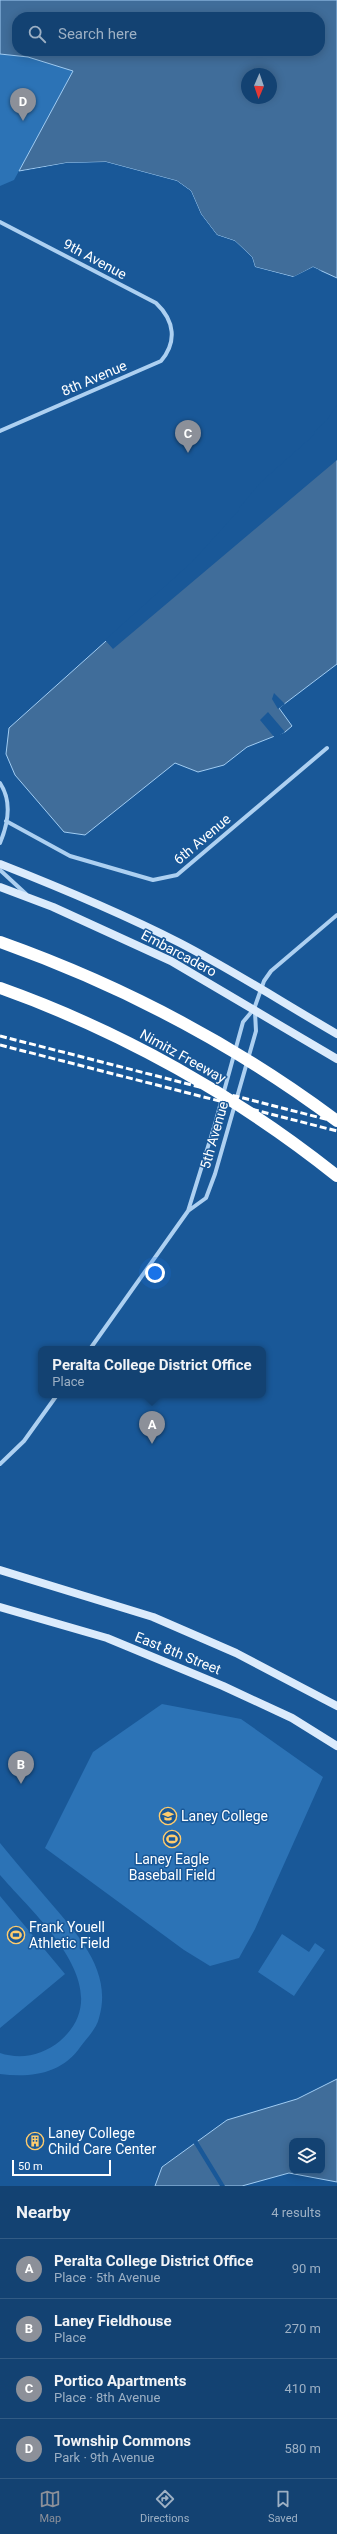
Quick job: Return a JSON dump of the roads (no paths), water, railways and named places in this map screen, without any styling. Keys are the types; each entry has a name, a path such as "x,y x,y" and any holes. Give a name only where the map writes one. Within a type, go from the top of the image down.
{"highway":[{"name":"Nimitz Freeway","path":"0,942 87,976 170,1016 268,1073 337,1121"},
{"name":"Nimitz Freeway","path":"0,988 85,1022 169,1064 262,1121 337,1176"}],"main road":[{"name":"Embarcadero","path":"0,864 64,888 181,943 261,988 337,1034"},
{"name":"Embarcadero","path":"0,887 30,898 147,949 337,1059"},
{"name":"East 8th Street","path":"0,1570 153,1617 243,1657 337,1706"},
{"name":"East 8th Street","path":"0,1607 107,1638 292,1718 337,1746"}],"street":[{"name":"9th Avenue","path":"0,222 156,303 166,312 172,325"},
{"name":"8th Avenue","path":"0,431 160,361 168,352 172,340 172,325"},
{"name":"6th Avenue","path":"6,821 70,856 153,880 177,875 327,748"},
{"path":"0,783 5,790 8,809 0,843"},
{"path":"0,870 30,898"},
{"name":"5th Avenue","path":"188,1211 206,1198 215,1174 256,1031 254,1010 261,988 271,971 337,914"},
{"name":"5th Avenue","path":"92,1346 188,1211 215,1124 242,1022 254,1010"},
{"path":"0,1464 24,1441 55,1398"}],"railway":[{"path":"0,1036 337,1122"},
{"path":"0,1045 337,1131"}],"place":[{"name":"Township Commons","path":"23,121"},
{"name":"Portico Apartments","path":"188,453"},
{"name":"Peralta College District Office","path":"152,1444"},
{"name":"Laney Fieldhouse","path":"21,1784"},
{"name":"Laney College","path":"168,1816"},
{"name":"Laney Eagle Baseball Field","path":"172,1839"},
{"name":"Frank Youell Athletic Field","path":"16,1935"},
{"name":"Laney College Child Care Center","path":"35,2141"}]}
